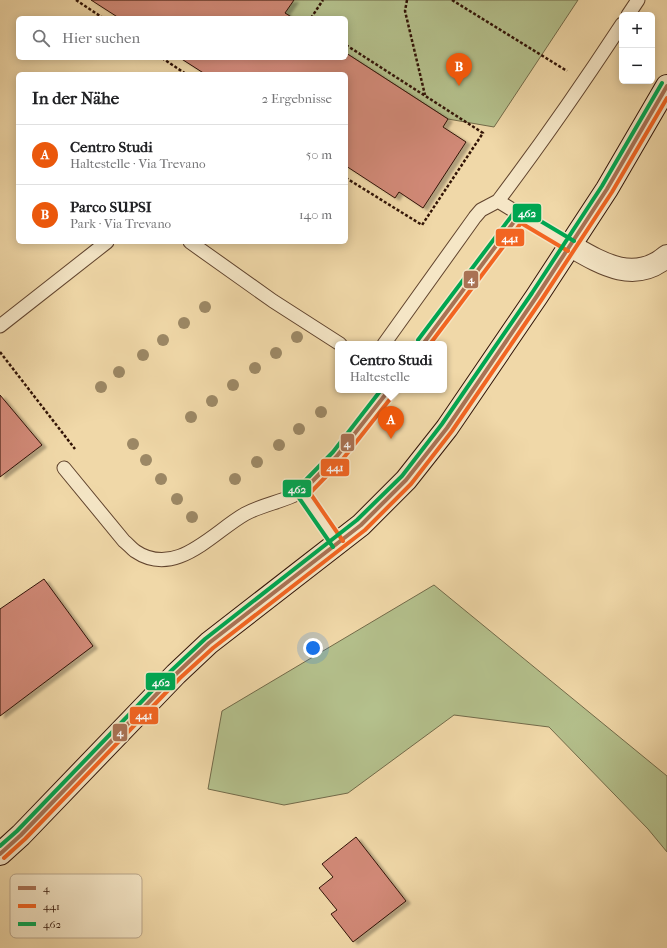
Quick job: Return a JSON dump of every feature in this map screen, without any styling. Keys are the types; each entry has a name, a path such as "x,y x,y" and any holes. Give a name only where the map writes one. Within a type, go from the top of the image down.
{"main road":[{"path":"0,854 21,835 176,674 210,643 361,526 406,480 447,428 571,246 616,174 667,86"},
{"path":"571,246 595,260 624,270 648,268 660,263 667,256"}],"lane":[{"path":"630,12 638,0"},
{"path":"386,341 475,217 481,210 498,201 538,148 585,81 619,29"},
{"path":"498,201 571,246"},
{"path":"425,341 519,215"},
{"path":"0,326 104,244"},
{"path":"193,244 274,301 335,341"},
{"path":"64,468 124,541 136,551 157,560 169,559 186,554 208,541 245,514 302,492 312,484 347,445 387,393"},
{"path":"302,492 338,544"}],"path":[{"path":"76,0 100,16"},
{"path":"311,16 323,0"},
{"path":"407,0 405,11 425,96"},
{"path":"452,0 585,81"},
{"path":"348,46 482,133 422,225 348,179"},
{"path":"165,60 183,72"},
{"path":"0,352 79,454"}],"green space":[{"path":"265,0 578,0 494,127 448,119 348,54 348,16 290,16"},
{"path":"434,585 667,776 667,852 648,829 549,727 454,715 348,793 284,805 208,789 222,711"}],"building":[{"path":"91,0 294,0 285,13 290,16 116,16"},
{"path":"348,54 448,119 443,127 466,142 423,208 399,192 395,198 348,167 348,72 202,72 183,60 348,60"},
{"path":"0,395 42,445 0,477"},
{"path":"44,579 93,646 0,716 0,609"},
{"path":"356,837 406,901 353,942 331,914 337,910 319,888 333,877 322,864"}],"transit line":[{"name":"462","path":"0,846 17,831 172,670 205,639 357,520 402,476 442,424 532,293 602,186 662,83"},
{"name":"4","path":"0,854 21,835 176,674 209,643 361,525 406,480 447,428 537,296 607,189 667,86"},
{"name":"441","path":"4,858 25,839 180,678 213,648 365,530 411,484 452,431 542,299 612,192 667,98"},
{"name":"462","path":"418,340 516,210 522,210 574,241"},
{"name":"4","path":"425,341 519,215"},
{"name":"441","path":"432,341 521,223 568,251"},
{"name":"462","path":"333,547 297,495 296,490 333,452 379,393"},
{"name":"4","path":"302,492 337,456 387,393"},
{"name":"441","path":"343,541 310,493 342,460 394,394"}],"place":[{"name":"Parco SUPSI","path":"459,86"},
{"name":"Centro Studi","path":"391,439"}]}
